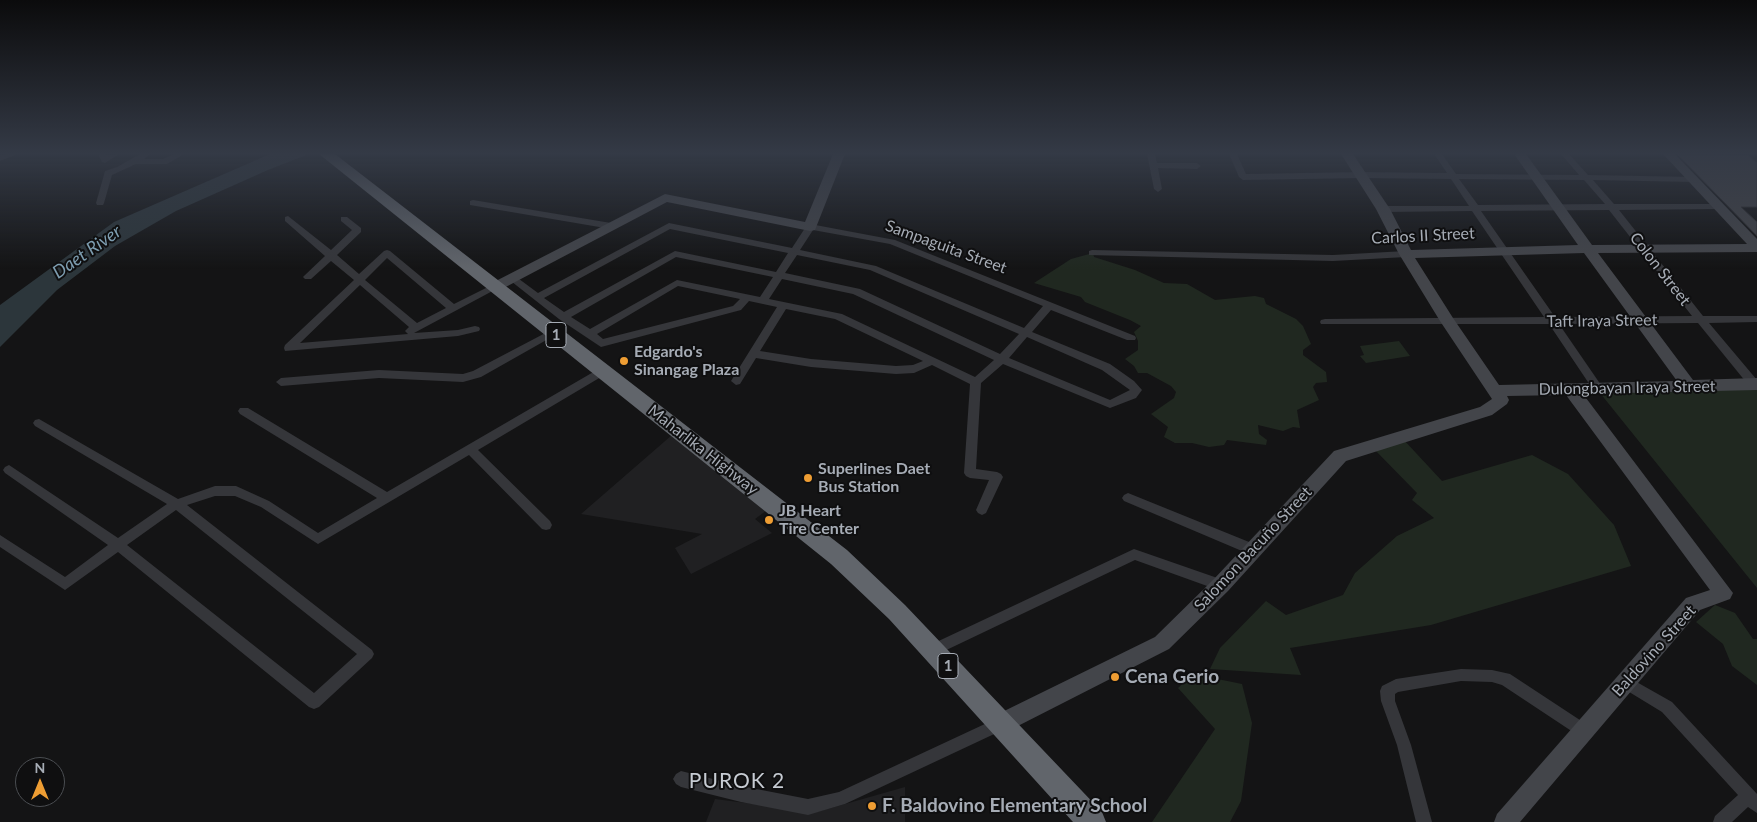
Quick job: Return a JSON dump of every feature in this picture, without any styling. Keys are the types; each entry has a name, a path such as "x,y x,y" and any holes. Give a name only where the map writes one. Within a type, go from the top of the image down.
{"highway":[{"name":"Maharlika Highway","path":"374,192 839,557 897,612 1092,822"}],"street":[{"path":"100,203 103,192"},
{"path":"763,300 810,227 824,192"},
{"path":"1372,192 1406,254 1447,322 1496,391"},
{"path":"1465,192 1598,388"},
{"path":"1547,192 1690,387"},
{"name":"Colon Street","path":"1598,192 1700,319 1756,384"},
{"path":"1705,192 1757,248"},
{"name":"Sampaguita Street","path":"495,288 665,198 892,242 1131,338"},
{"path":"473,203 611,226"},
{"path":"1383,209 1717,206"},
{"path":"288,219 416,328"},
{"path":"308,277 358,230 344,219"},
{"path":"538,297 669,226 873,268 1106,367 1136,390 1132,395 1110,404 1002,358 856,291 675,254 564,317"},
{"name":"Carlos II Street","path":"1092,253 1332,258 1504,250 1757,248"},
{"path":"453,309 387,253 358,279 289,348 475,330"},
{"path":"512,278 600,343 737,308 747,297"},
{"path":"590,334 677,284 838,316 976,382"},
{"path":"395,338 495,288"},
{"path":"736,381 784,304"},
{"path":"982,510 997,478 970,473 976,382 1002,358 1050,305"},
{"name":"Taft Iraya Street","path":"1325,322 1552,322 1757,319"},
{"path":"281,382 379,374 463,378 477,374 553,332"},
{"path":"753,354 811,363 896,370 914,369 933,361"},
{"path":"0,540 65,584 177,504 215,491 236,491 265,504 318,538 602,371"},
{"name":"Dulongbayan Iraya Street","path":"1496,391 1756,384"},
{"name":"Baldovino Street","path":"1505,822 1693,604 1723,593 1570,389"},
{"name":"Salomon Bacuño Street","path":"1002,723 1162,643 1221,585 1340,456 1486,411 1502,400 1496,391"},
{"path":"244,412 387,498"},
{"path":"8,470 118,545 314,702 367,654 177,504 39,423"},
{"path":"470,449 546,525"},
{"path":"1128,498 1254,550"},
{"path":"933,650 1134,554 1221,585"},
{"path":"1424,822 1404,746 1388,700 1387,692 1392,689 1435,678 1461,674 1492,676 1504,680 1584,731"},
{"path":"1626,682 1667,707 1753,801 1720,822"},
{"path":"681,779 741,794 808,807 840,799 1002,723"}],"shaded area":[{"path":"1093,253 1094,257 1135,270 1164,283 1187,284 1215,300 1255,296 1264,298 1266,304 1296,319 1303,326 1311,344 1303,350 1303,355 1326,372 1327,382 1316,383 1313,387 1319,400 1297,410 1300,428 1293,427 1283,431 1258,425 1259,434 1267,440 1266,445 1227,440 1224,445 1209,447 1192,443 1175,443 1164,437 1168,427 1151,414 1174,398 1176,392 1171,386 1147,373 1138,373 1134,366 1125,359 1138,350 1138,341 1134,332 1141,326 1085,302 1081,297 1034,283 1071,259"},
{"path":"1399,341 1410,356 1366,363 1360,356 1364,355 1360,346"},
{"path":"1757,388 1757,588 1600,393"},
{"path":"672,435 767,510 755,519 772,533 691,574 675,548 702,534 581,514"},
{"path":"1403,439 1442,481 1532,455 1568,474 1614,525 1631,566 1431,625 1290,648 1301,675 1210,669 1220,648 1266,601 1286,615 1343,595 1355,573 1397,536 1434,518 1412,500 1417,493 1373,448"},
{"path":"1715,605 1735,613 1753,639 1757,639 1757,685 1732,666 1723,644 1696,622"},
{"path":"1193,674 1242,684 1252,723 1241,801 1230,822 1152,822 1215,729 1178,688"},
{"name":"F. Baldovino Elementary School","path":"905,787 905,822 706,822 715,799 817,812"}],"water":[{"name":"Daet River","path":"182,192 218,192 176,211 115,246 57,290 0,347 0,305 114,222"}],"building":[{"path":"1714,192 1757,192 1757,207 1741,207 1757,222 1757,236"}],"place":[{"name":"Edgardo's Sinangag Plaza","path":"624,361"},
{"name":"Superlines Daet Bus Station","path":"808,478"},
{"name":"JB Heart Tire Center","path":"769,520"},
{"name":"Cena Gerio","path":"1115,677"},
{"name":"F. Baldovino Elementary School","path":"872,806"}],"district":[{"name":"PUROK 2","path":"737,781"}]}
